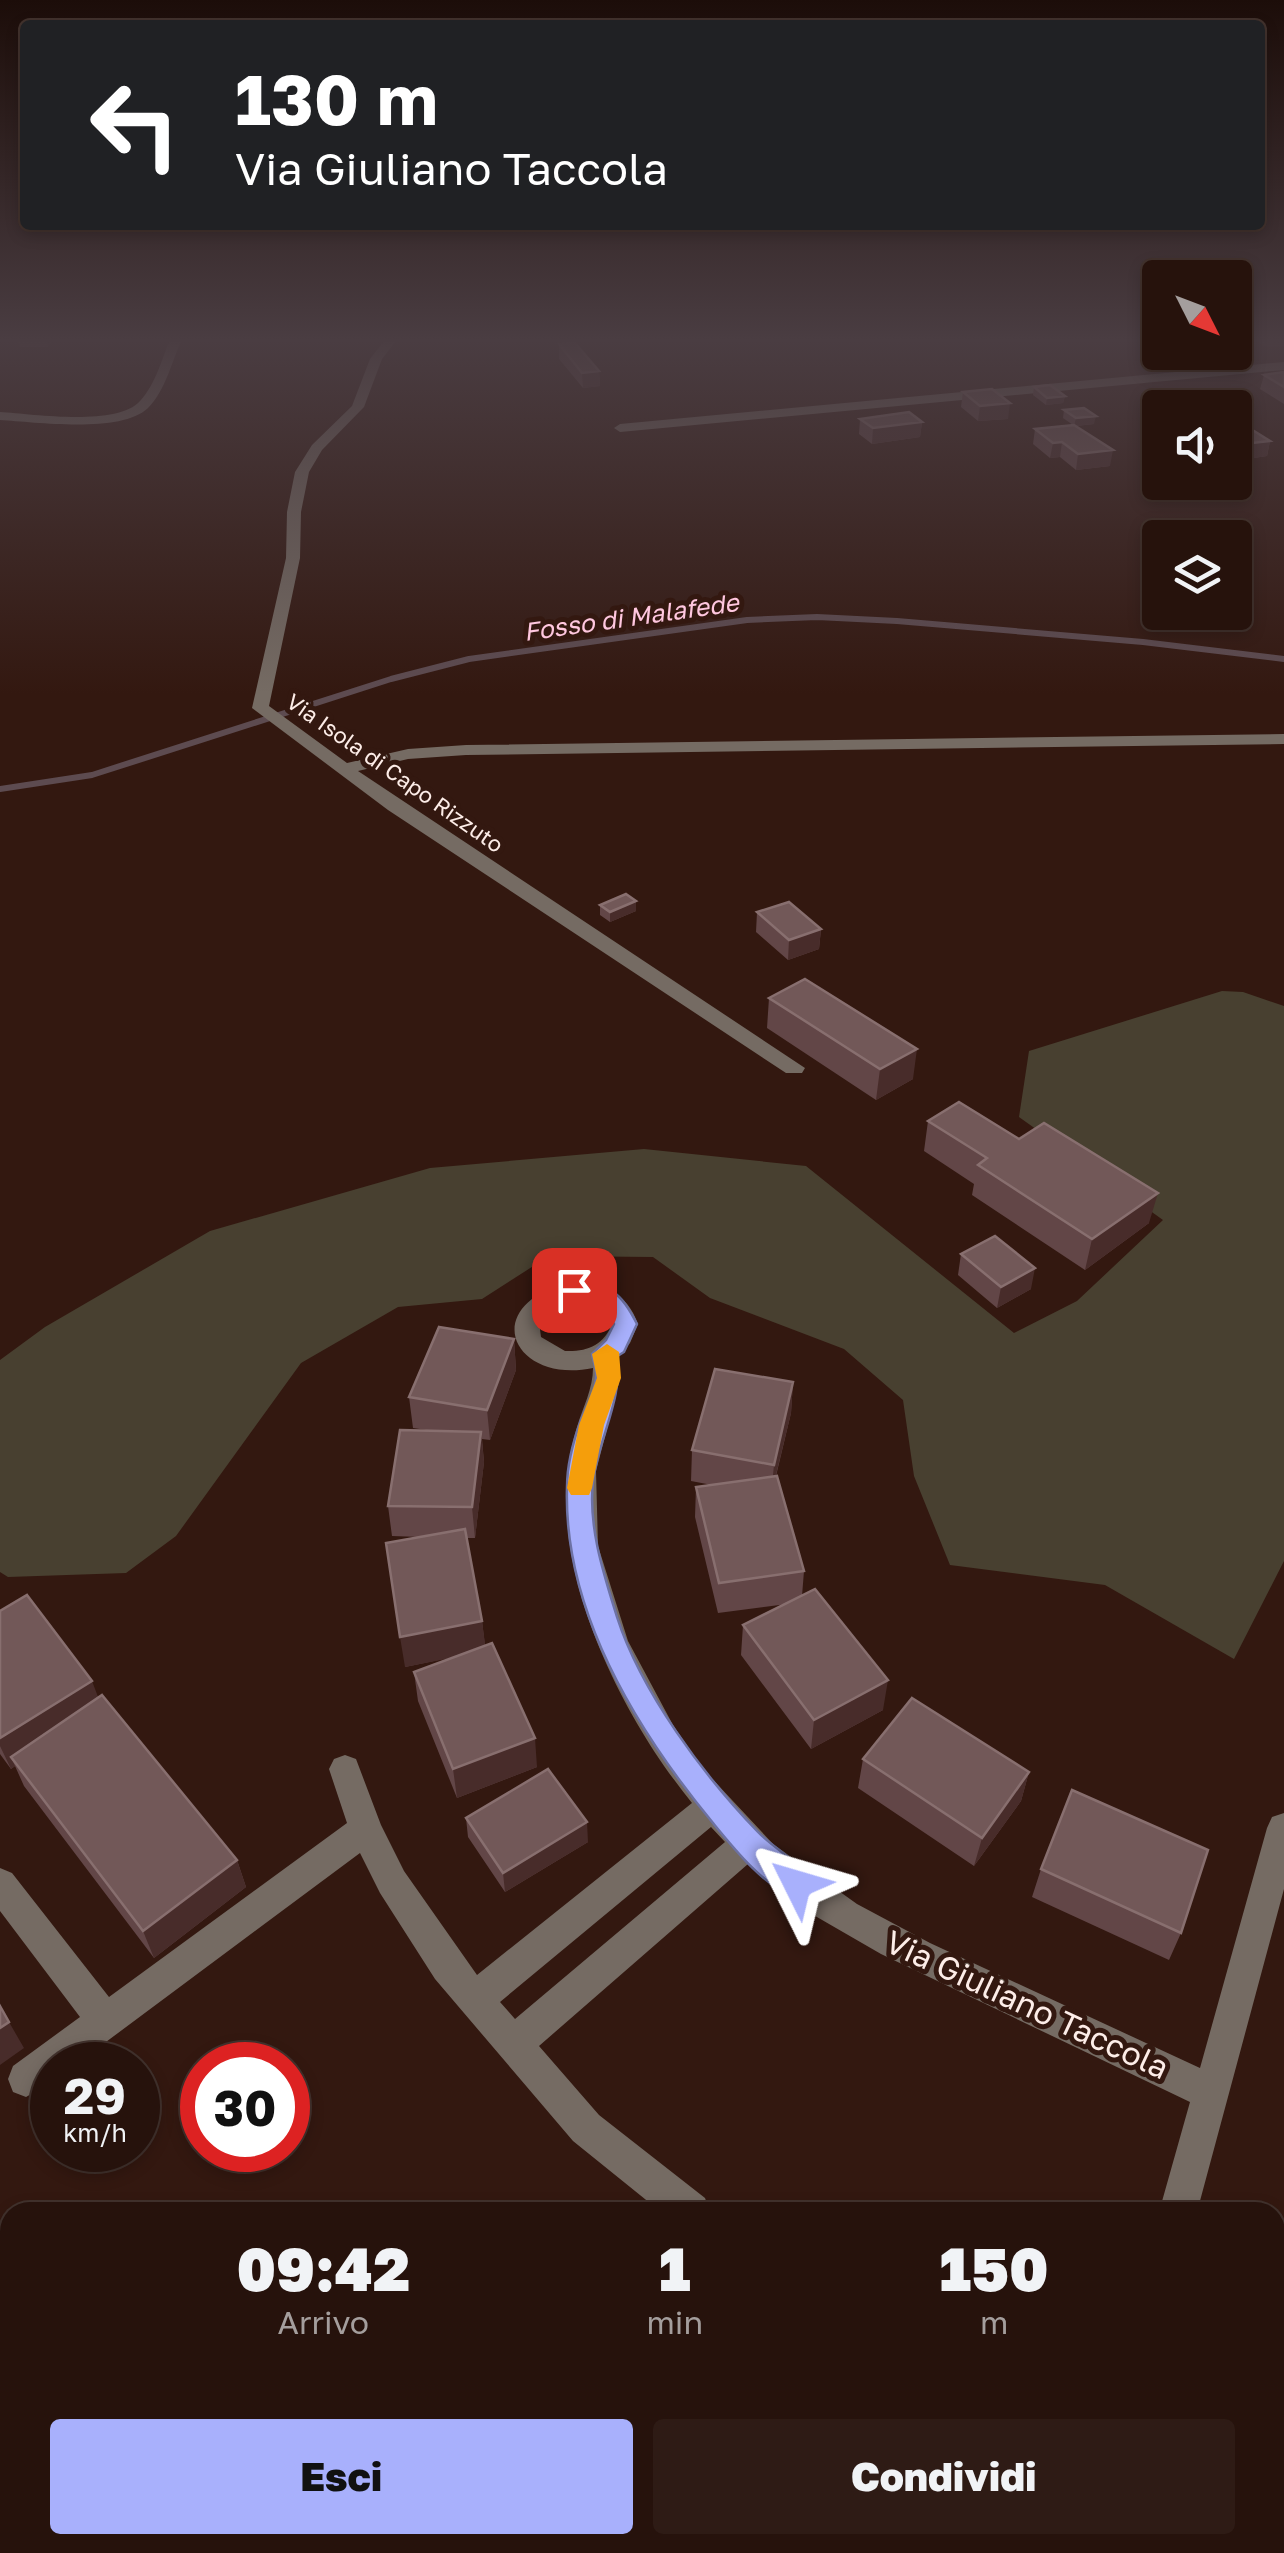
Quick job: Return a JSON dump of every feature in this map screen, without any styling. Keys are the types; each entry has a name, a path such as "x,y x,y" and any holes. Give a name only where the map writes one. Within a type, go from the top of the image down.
{"street":[{"name":"Via Isola di Capo Rizzuto","path":"311,456 300,477 293,558 259,699 264,713 394,806 794,1068"},
{"path":"346,770 408,754 466,750 1284,739"},
{"name":"Via Giuliano Taccola","path":"604,1354 609,1378 592,1425 580,1485 584,1547 605,1621 629,1675 680,1762 748,1843 797,1884 854,1922 1212,2093"},
{"path":"345,1769 366,1830 418,1925 448,1968 586,2128 672,2202"},
{"path":"476,1999 715,1804"},
{"path":"1181,2202 1284,1828"},
{"path":"26,2079 366,1830"},
{"path":"513,2044 748,1843"},
{"path":"0,1884 106,2022"}],"shaded area":[{"path":"1222,991 1243,992 1284,1006 1284,1561 1234,1659 1105,1585 950,1565 914,1476 903,1400 844,1349 710,1298 653,1257 549,1256 482,1299 398,1307 301,1363 176,1536 126,1573 8,1577 0,1572 0,1360 45,1327 210,1231 430,1168 644,1149 806,1166 1014,1333 1077,1301 1163,1220 1019,1117 1029,1051"}],"building":[{"path":"626,894 636,901 610,912 600,905"},
{"path":"789,902 821,929 789,940 757,912"},
{"path":"805,979 917,1049 880,1069 769,998"},
{"path":"959,1102 1019,1139 1044,1123 1158,1193 1092,1239 978,1165 987,1158 928,1121"},
{"path":"995,1236 1035,1268 1001,1287 961,1254"},
{"path":"439,1327 514,1339 487,1410 409,1397"},
{"path":"715,1369 793,1382 774,1465 692,1450"},
{"path":"400,1430 481,1432 472,1507 388,1506"},
{"path":"777,1476 804,1571 719,1583 696,1487"},
{"path":"465,1529 482,1621 400,1637 386,1543"},
{"path":"815,1589 888,1680 814,1720 743,1625"},
{"path":"27,1595 92,1681 0,1738 0,1611"},
{"path":"492,1643 535,1738 453,1769 414,1672"},
{"path":"102,1695 237,1860 143,1931 11,1757"},
{"path":"912,1698 1029,1772 982,1838 863,1759"},
{"path":"548,1769 587,1822 503,1873 466,1818"},
{"path":"1072,1790 1208,1850 1181,1933 1041,1869"},
{"path":"0,2006 9,2022 0,2028"}],"waterway":[{"name":"Fosso di Malafede","path":"0,789 92,775 391,679 469,659 747,620 817,617 897,621 1143,642 1284,659"}],"slow traffic":[{"path":"580,1488 584,1455 609,1378 604,1354 607,1352"}],"route":[{"path":"574,1290 603,1295 615,1302 626,1324 616,1346 604,1354 609,1378 592,1425 580,1485 584,1547 605,1621 629,1675 680,1762 748,1843 797,1884"}]}
